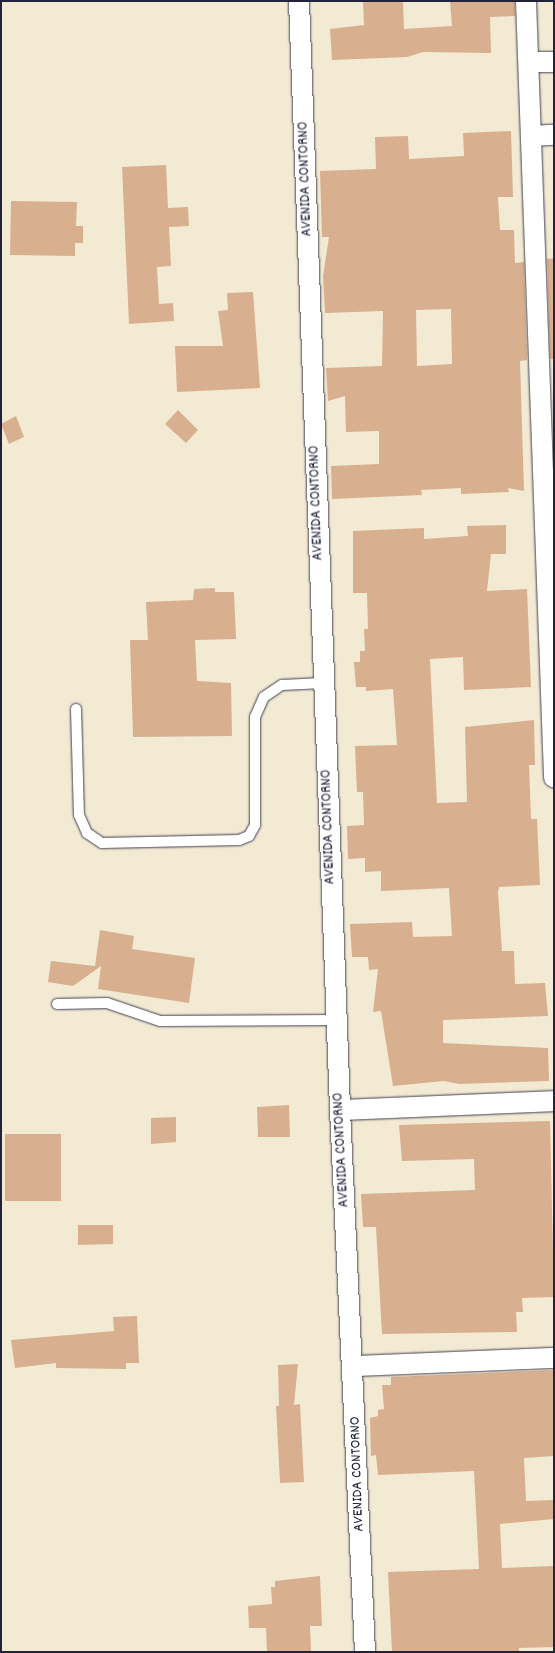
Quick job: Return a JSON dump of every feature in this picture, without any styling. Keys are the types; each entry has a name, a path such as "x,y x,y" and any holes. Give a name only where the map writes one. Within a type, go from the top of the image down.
{"street":[{"name":"AVENIDA CONTORNO","path":"299,1 336,1020 354,1366 366,1652"},
{"path":"526,1 553,707 554,777"},
{"path":"529,62 554,62"},
{"path":"532,136 554,135"},
{"path":"340,1110 554,1101"},
{"path":"354,1366 554,1358"}],"lane":[{"path":"76,709 79,815 87,833 102,843 239,840 249,836 255,825 255,717 264,697 282,685 323,683"},
{"path":"57,1004 107,1003 160,1021 336,1020"}],"building":[{"path":"363,1 403,1 404,29 452,26 450,1 515,1 515,16 490,17 491,53 423,52 407,57 332,60 330,29 364,25"},
{"path":"511,131 513,197 498,197 500,230 514,230 515,263 524,262 527,360 520,361 524,491 508,488 509,492 461,494 461,488 421,490 422,495 332,499 331,466 379,464 379,431 346,432 345,396 328,401 326,368 382,366 383,311 325,313 323,276 329,237 322,237 320,171 376,169 375,137 408,136 409,159 464,156 463,133","holes":["451,309 452,364 417,366 416,310"]},
{"path":"166,165 168,208 188,207 189,226 169,227 171,266 157,267 159,304 173,303 174,321 129,324 122,167"},
{"path":"11,201 77,202 76,226 83,226 83,243 75,243 75,256 10,255"},
{"path":"554,258 554,359 550,359 547,259"},
{"path":"253,292 260,388 177,392 175,346 223,346 218,311 228,310 227,293"},
{"path":"178,410 198,430 186,443 165,424"},
{"path":"16,416 24,437 9,444 1,424"},
{"path":"506,525 506,554 491,554 487,591 527,589 531,687 464,690 463,657 430,659 437,803 467,802 465,727 534,720 535,765 529,765 531,819 537,819 540,885 499,887 498,892 502,951 514,951 515,984 545,983 548,1016 443,1020 443,1043 548,1048 549,1081 459,1084 444,1081 393,1086 381,1011 373,1012 378,969 369,970 368,957 352,957 350,924 412,922 413,937 452,936 449,888 381,891 381,871 365,872 365,858 348,859 347,826 364,825 363,792 357,792 355,746 397,745 393,689 366,691 366,687 356,687 354,662 360,662 360,651 365,651 364,629 368,629 367,593 353,593 353,531 424,528 424,539 468,536 467,526"},
{"path":"215,588 215,592 234,592 236,639 195,640 197,681 231,683 232,736 133,737 130,640 148,640 146,602 193,600 194,589"},
{"path":"100,930 134,936 132,949 195,958 189,1003 98,989 101,966 73,986 48,982 51,961 95,966"},
{"path":"289,1105 290,1137 258,1137 257,1107"},
{"path":"176,1117 176,1142 151,1144 151,1118"},
{"path":"550,1121 554,1297 522,1298 523,1312 516,1312 517,1332 382,1334 376,1227 363,1227 361,1194 475,1190 474,1159 402,1161 399,1125"},
{"path":"5,1134 61,1134 61,1201 5,1201"},
{"path":"78,1225 113,1225 113,1244 78,1245"},
{"path":"137,1316 139,1363 126,1363 126,1369 56,1368 56,1363 15,1368 11,1340 114,1331 113,1317"},
{"path":"298,1364 294,1405 300,1404 304,1482 280,1483 276,1406 279,1406 278,1365"},
{"path":"554,1370 554,1456 524,1458 526,1501 554,1500 554,1519 500,1524 502,1568 554,1566 554,1647 519,1648 519,1652 392,1652 388,1572 479,1569 474,1471 378,1475 376,1455 371,1456 370,1418 378,1416 378,1410 384,1409 382,1385 391,1385 391,1377"},
{"path":"320,1576 322,1626 310,1626 311,1652 267,1652 266,1628 249,1628 248,1606 272,1604 271,1587 275,1587 275,1581"}]}
